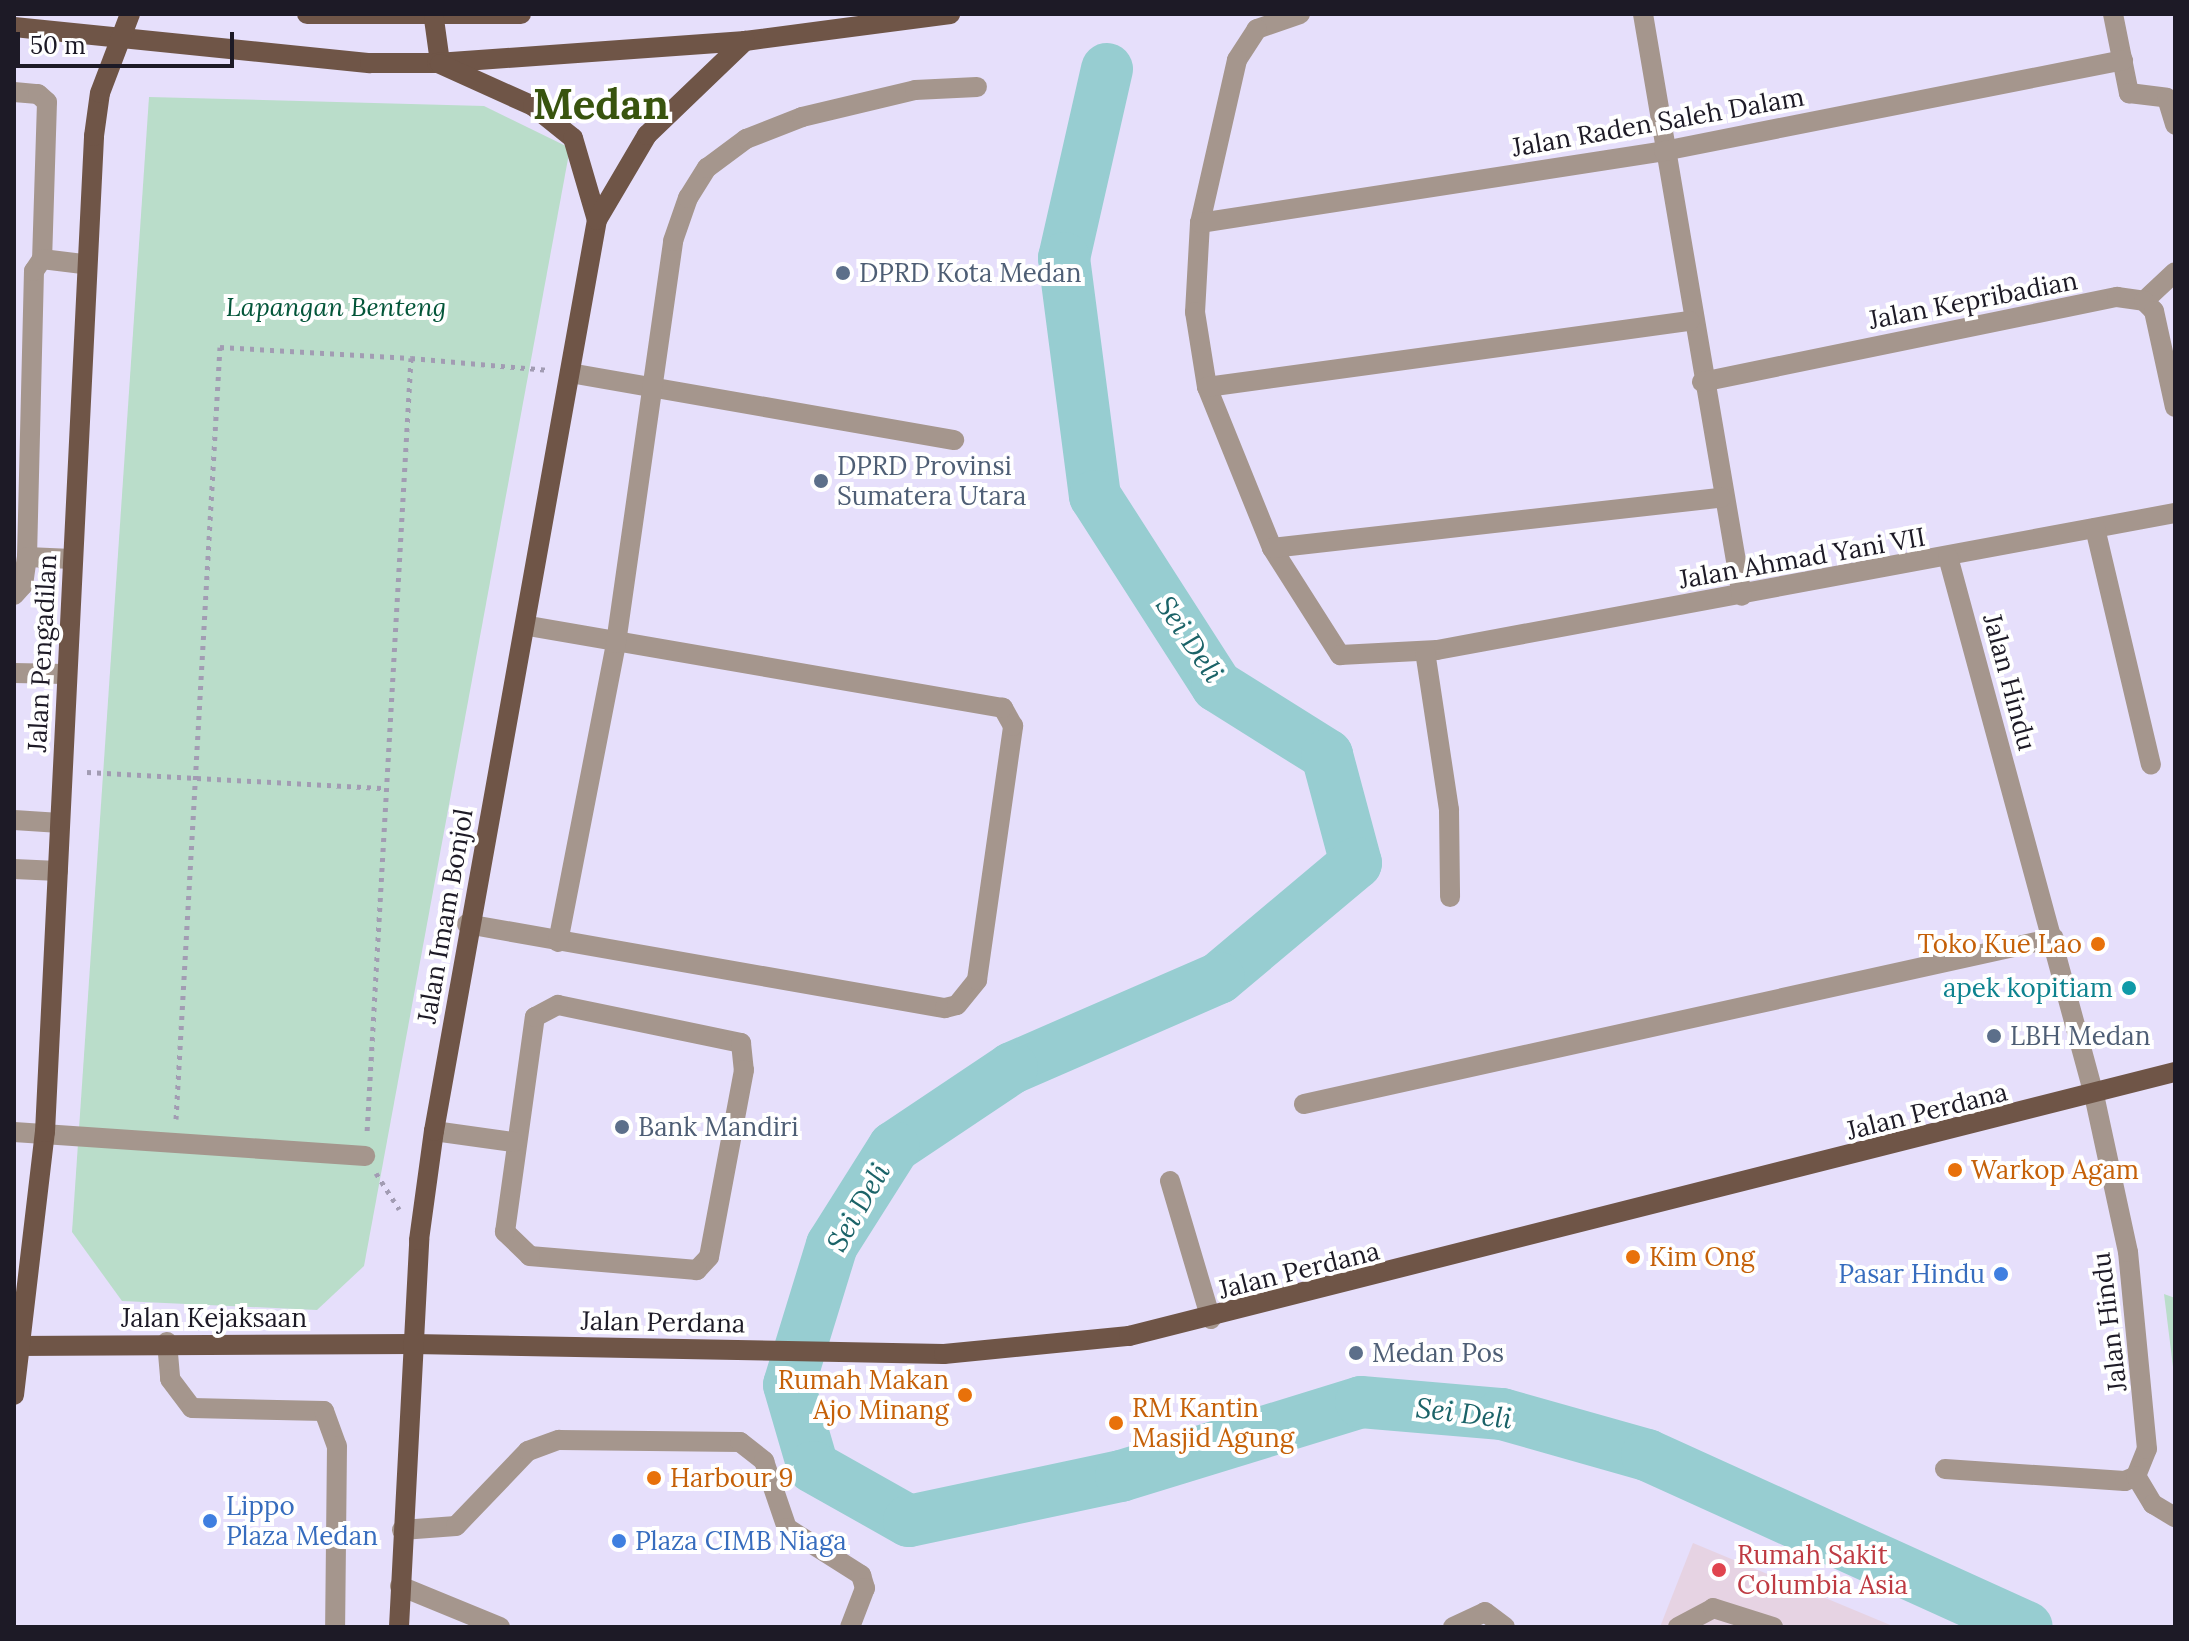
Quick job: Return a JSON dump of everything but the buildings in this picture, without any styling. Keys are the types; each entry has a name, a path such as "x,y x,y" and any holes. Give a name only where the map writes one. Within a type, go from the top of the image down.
{"main road":[{"name":"Jalan Pengadilan","path":"14,1395 16,1346 45,1132 83,264 100,93 130,14"},
{"path":"307,14 434,19 521,14"},
{"path":"14,27 119,39 438,63 745,41 950,14"},
{"path":"434,19 438,63"},
{"name":"Jalan Imam Bonjol","path":"399,1627 419,1240 434,1131 467,924 528,626 597,220 647,135 745,41"},
{"name":"Jalan Imam Bonjol","path":"438,63 533,106 573,138 597,220"},
{"name":"Jalan Perdana","path":"413,1344 944,1354 1129,1336 1211,1319 2175,1072"},
{"name":"Jalan Kejaksaan","path":"16,1346 167,1342 413,1344"}],"street":[{"path":"1300,14 1274,20 1244,43 1200,223 1195,312 1207,387 1272,548 1721,498"},
{"path":"1643,14 1690,321 1721,498 1742,596"},
{"path":"2113,14 2129,93 2167,98 2175,125"},
{"name":"Jalan Raden Saleh Dalam","path":"1200,223 1664,151 2123,60"},
{"path":"558,942 616,643 673,241 707,168 746,139 802,117 915,90 977,87"},
{"path":"14,92 47,102 42,259 34,271 27,557 23,585 14,595"},
{"path":"42,259 83,264"},
{"path":"2175,272 2144,301 2157,321 2175,407"},
{"name":"Jalan Kepribadian","path":"1702,382 2117,297 2144,301"},
{"path":"1207,387 1690,321"},
{"path":"570,373 653,382 954,440"},
{"name":"Jalan Ahmad Yani VII","path":"1272,548 1340,655 1431,651 1742,596 2175,513"},
{"path":"2095,528 2151,764"},
{"path":"27,557 72,559"},
{"name":"Jalan Hindu","path":"1948,557 2054,938 2094,1095 2128,1252 2143,1366 2147,1449 2136,1476"},
{"path":"467,924 945,1008 957,1005 977,980 1013,726 1003,708 528,626"},
{"path":"1431,651 1449,810 1450,897"},
{"path":"14,673 64,674"},
{"path":"14,820 60,823"},
{"path":"14,869 58,871"},
{"path":"1304,1104 2054,938"},
{"path":"558,1005 741,1043 744,1070 709,1257 697,1270 520,1251 505,1232 513,1142 535,1017 544,1010 558,1005"},
{"path":"434,1131 513,1142"},
{"path":"14,1132 365,1156"},
{"path":"1170,1181 1211,1319"},
{"path":"167,1342 170,1379 192,1408 324,1411 337,1446 335,1627"},
{"path":"402,1530 456,1526 528,1451 559,1440 740,1442 764,1461 787,1528 861,1575 865,1588 850,1627"},
{"path":"1945,1469 2136,1476 2153,1504 2175,1517"},
{"path":"400,1586 500,1627"},
{"path":"1678,1627 1713,1608 1773,1627"},
{"path":"1453,1627 1485,1612 1505,1627"}],"path":[{"path":"175,1144 220,347 411,358 570,373"},
{"path":"411,358 365,1156 419,1240"},
{"path":"62,771 386,788"}],"shaded area":[{"name":"Rumah Sakit Columbia Asia","path":"1693,1543 1895,1627 1660,1627"}],"green space":[{"name":"Lapangan Benteng","path":"149,97 484,106 570,148 364,1266 317,1310 122,1301 72,1232"},
{"path":"2164,1294 2175,1298 2175,1383"}],"waterway":[{"name":"Sei Deli","path":"1107,69 1064,258 1095,496 1217,686 1327,755 1356,863 1219,978 1012,1068 894,1147 832,1245 789,1385 813,1467 909,1521 1121,1476 1361,1402 1502,1414 1647,1455 2027,1627"}],"place":[{"name":"DPRD Kota Medan","path":"843,273"},
{"name":"DPRD Provinsi Sumatera Utara","path":"821,481"},
{"name":"Toko Kue Lao","path":"2098,944"},
{"name":"apek kopitiam","path":"2129,988"},
{"name":"LBH Medan","path":"1994,1036"},
{"name":"Bank Mandiri","path":"622,1127"},
{"name":"Warkop Agam","path":"1955,1170"},
{"name":"Kim Ong","path":"1633,1257"},
{"name":"Pasar Hindu","path":"2001,1274"},
{"name":"Medan Pos","path":"1356,1353"},
{"name":"Rumah Makan Ajo Minang","path":"965,1395"},
{"name":"RM Kantin Masjid Agung","path":"1116,1423"},
{"name":"Harbour 9","path":"654,1478"},
{"name":"Lippo Plaza Medan","path":"210,1521"},
{"name":"Plaza CIMB Niaga","path":"619,1541"},
{"name":"Rumah Sakit Columbia Asia","path":"1719,1570"}],"district":[{"name":"Medan","path":"601,104"}]}
